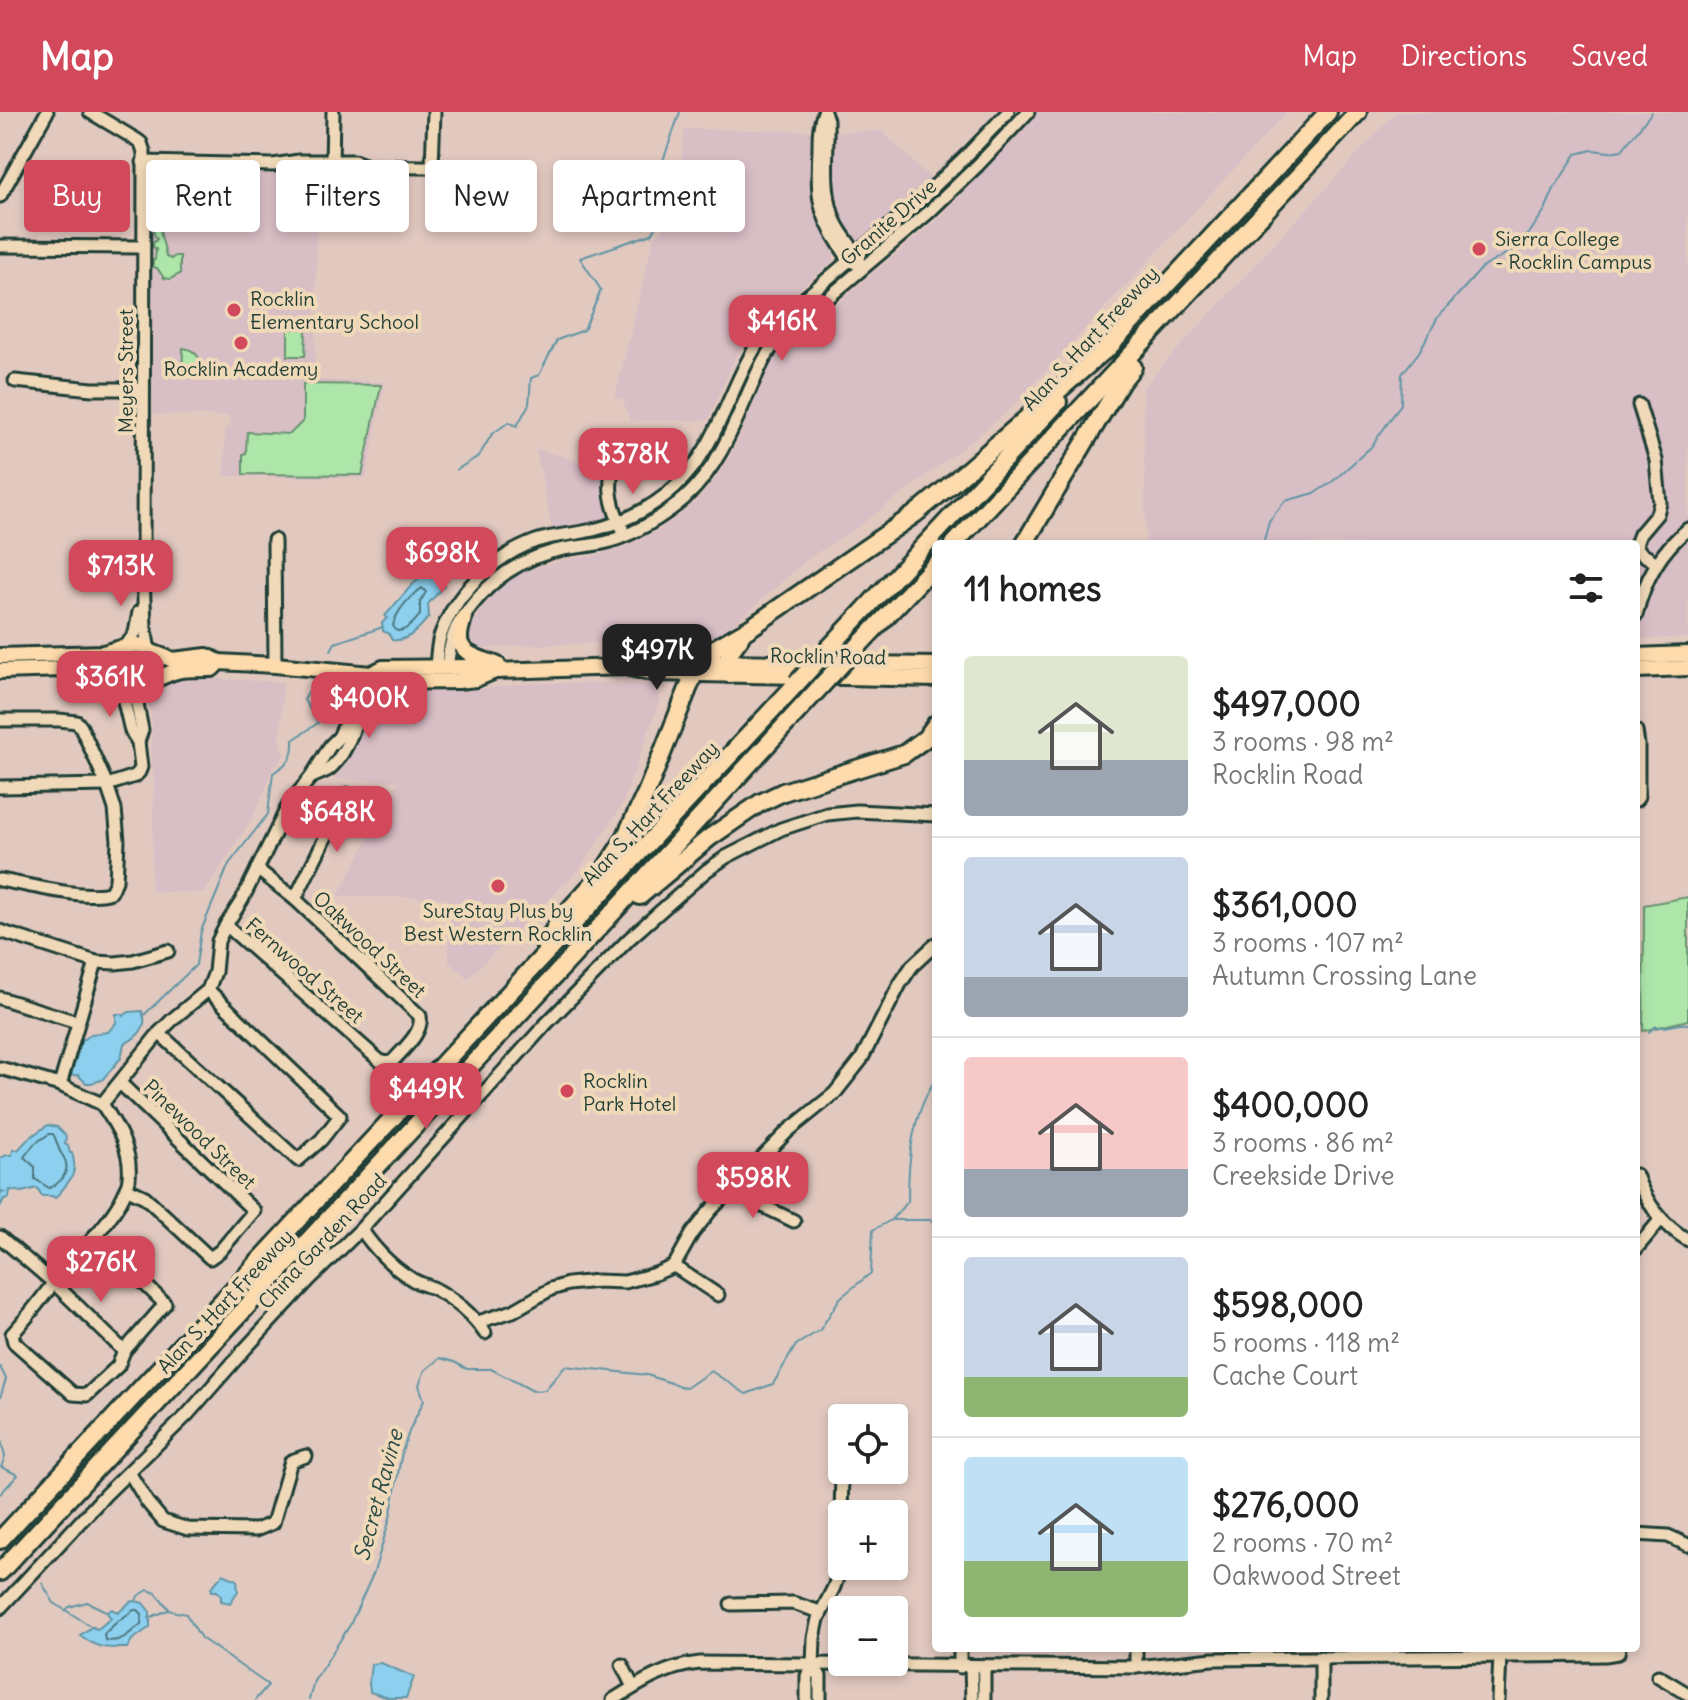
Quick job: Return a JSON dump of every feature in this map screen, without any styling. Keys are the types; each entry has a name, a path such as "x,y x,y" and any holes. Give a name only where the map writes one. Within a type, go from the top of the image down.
{"highway":[{"name":"Alan S. Hart Freeway","path":"0,1540 1328,112"},
{"name":"Alan S. Hart Freeway","path":"958,540 1358,112"},
{"path":"1026,540 1121,382 1193,290"},
{"path":"530,971 560,920 602,874 624,840 699,668 712,650 750,628 915,514 1112,344"},
{"name":"Alan S. Hart Freeway","path":"0,1572 932,568"},
{"path":"729,668 732,647 750,628"},
{"path":"571,958 709,838 760,803 783,792 904,754 932,730"}],"main road":[{"path":"464,617 460,641 466,652 502,670"},
{"path":"0,671 97,668 124,684 135,686 145,683 153,675 155,665 149,651 137,645 103,653 1,658"},
{"path":"119,680 114,660 125,647"},
{"name":"Rocklin Road","path":"149,651 178,660 207,656 219,662 371,674 383,668 476,679 502,670 624,667 653,673 699,668 932,665"},
{"path":"1640,656 1688,654"},
{"name":"Rocklin Road","path":"145,683 180,670 212,669 219,662"},
{"name":"Rocklin Road","path":"729,668 932,679"},
{"path":"1640,669 1688,668"}],"street":[{"path":"0,196 47,112"},
{"path":"90,112 137,140 143,147 143,162 276,165"},
{"path":"332,160 333,112"},
{"path":"432,160 434,112"},
{"path":"824,112 832,214 854,258"},
{"path":"824,112 820,120 819,139 820,206 829,227 863,269"},
{"name":"Granite Drive","path":"441,674 441,636 453,610 470,586 493,565 521,547 619,522 668,493 684,478 708,445 750,353 766,331 917,203 1008,112"},
{"name":"Granite Drive","path":"441,674 456,627 491,583 528,560 554,551 599,544 641,529 671,510 695,488 724,447 770,349 786,332 899,239 1028,112"},
{"name":"Meyers Street","path":"143,162 143,580 149,651"},
{"path":"818,196 828,162"},
{"path":"0,246 143,247"},
{"path":"15,381 92,389 143,389"},
{"path":"1638,540 1657,514 1660,503 1656,460 1639,405"},
{"path":"616,451 610,490 615,512 626,535"},
{"path":"1640,599 1649,576 1665,551 1688,529"},
{"path":"274,540 275,665"},
{"path":"1640,551 1657,563"},
{"name":"Meyers Street","path":"125,647 137,627 143,580"},
{"path":"102,1104 159,1033 208,990 215,972 218,941 226,925 242,900 289,804 339,737 345,724 346,693 351,673"},
{"path":"119,680 131,731 138,742"},
{"path":"0,787 107,785 139,772 138,742 142,730 137,704 145,683"},
{"path":"0,720 77,722 107,785 118,832 116,881 106,895 0,880"},
{"path":"295,899 347,794"},
{"name":"China Garden Road","path":"0,1608 361,1229 554,1015 629,939 706,871 735,852 781,829 827,814 857,811 932,815"},
{"name":"Oakwood Street","path":"257,869 295,899 420,1016"},
{"name":"Fernwood Street","path":"226,925 380,1061 393,1061 420,1029 420,1016"},
{"path":"0,931 96,962 133,961 168,951"},
{"path":"478,1322 513,1311 551,1289 568,1284 583,1281 625,1282 674,1266 700,1221 788,1131 835,1093 861,1060 912,966 932,948"},
{"path":"60,1085 96,962"},
{"path":"159,1033 298,1160 321,1140 340,1116 208,990"},
{"path":"0,998 77,1022"},
{"path":"0,1068 60,1085 102,1104 117,1126 127,1150 129,1178 121,1201 12,1334 14,1342 73,1394 87,1395 118,1366 124,1351 165,1304 95,1235"},
{"name":"Pinewood Street","path":"120,1083 254,1211 220,1251 210,1258 145,1197 126,1188"},
{"path":"1640,1184 1661,1219 1688,1240"},
{"path":"737,1185 757,1203 794,1221"},
{"path":"1640,1244 1661,1219"},
{"path":"361,1229 396,1268 456,1303 478,1322 485,1333"},
{"path":"0,1237 54,1283 124,1351"},
{"path":"674,1266 718,1295"},
{"path":"129,1472 163,1521 188,1529 256,1530 273,1523 291,1461 306,1456"},
{"path":"807,1700 807,1676 813,1665 814,1638 820,1612 840,1569 842,1484"},
{"path":"1640,1534 1668,1536 1688,1545"},
{"path":"731,1604 793,1603 820,1612"},
{"path":"963,1652 972,1667 984,1700"},
{"path":"1136,1652 1136,1667"},
{"path":"613,1700 663,1672 693,1664 1136,1667 1200,1660 1605,1655 1613,1652"},
{"path":"1498,1700 1500,1656"},
{"path":"1321,1657 1321,1700"},
{"path":"622,1665 633,1687"},
{"path":"813,1665 820,1676 820,1700"},
{"path":"972,1667 972,1700"},
{"path":"1658,1676 1688,1694"}],"shaded area":[{"path":"1032,112 1287,112 1014,405 855,529 810,557 705,646 590,643 474,649 467,644 471,621 510,578 568,559 620,549 658,531 696,502 717,477 737,443 771,363 783,349 943,215"},
{"name":"Sierra College - Rocklin Campus","path":"1396,112 1688,112 1688,638 1640,639 1640,540 1146,540 1143,387"},
{"path":"685,129 813,131 813,204 834,256 832,262 754,329 736,356 708,420 630,421 623,400 615,397 654,237 661,232 745,232 745,160 681,160"},
{"path":"882,131 935,183 851,254 834,231 822,132"},
{"name":"Rocklin Elementary School","path":"260,174 276,174 276,232 316,232 315,380 385,382 366,478 225,476 225,429 230,426 230,416 153,414 152,232 260,232"},
{"path":"536,449 606,469 604,488 612,521 553,532"},
{"path":"218,679 283,682 280,740 284,756 270,773 253,817 204,893 151,891 154,781 150,700 155,690 168,682"},
{"path":"536,683 659,684 660,699 622,805 579,870 468,978 449,962 449,898 338,896 399,781 334,779 384,691 457,691"}],"green space":[{"path":"160,232 166,257 180,256 180,274 170,279 164,278 153,267 156,249 153,243 157,239 154,234"},
{"path":"288,329 306,329 305,356 288,356"},
{"path":"183,348 196,354 208,376 182,376"},
{"path":"303,384 381,385 362,475 243,474 247,432 290,434 303,421"},
{"path":"1688,897 1688,1020 1643,1031 1644,905"}],"water":[{"path":"429,570 446,570 444,586 428,604 429,617 409,637 392,640 383,631 385,616"},
{"path":"142,1011 144,1022 141,1031 124,1044 121,1058 102,1080 86,1083 78,1075 68,1076 77,1039 108,1032 116,1023 116,1014 123,1016"},
{"path":"48,1125 57,1127 66,1136 65,1144 74,1160 71,1177 55,1198 42,1196 37,1188 22,1192 10,1190 9,1198 4,1199 0,1207 0,1193 4,1192 0,1192 0,1158 12,1155 13,1150 18,1150"},
{"path":"223,1574 237,1580 238,1591 230,1603 221,1601 221,1595 211,1588"},
{"path":"135,1601 143,1603 150,1612 150,1627 132,1640 127,1648 102,1647 80,1635 93,1626 99,1628 111,1618 107,1613 112,1609 118,1613"},
{"path":"381,1663 414,1677 406,1698 389,1698 370,1692 371,1664"}],"waterway":[{"path":"456,470 479,456 492,434 509,422 517,426 529,404 531,378 539,375 557,340 584,330 601,290 580,258 652,234 666,212 658,175 680,112"},
{"name":"Secret Ravine","path":"1264,540 1269,521 1285,501 1315,493 1371,447 1401,404 1402,374 1419,352 1438,317 1482,268 1521,245 1545,210 1576,154 1592,150 1622,150 1652,112"},
{"path":"444,572 448,562"},
{"path":"331,650 335,643 383,627"},
{"path":"143,1016 196,965 201,931 229,864 268,814 273,773 289,760 293,740 318,723 304,700 309,691"},
{"path":"1649,1032 1656,1026 1688,1024"},
{"name":"Secret Ravine","path":"309,1700 314,1681 350,1625 374,1572 390,1518 402,1452 424,1400 419,1385 425,1370 440,1358 467,1369 491,1369 533,1391 545,1390 565,1366 647,1375 686,1388 711,1371 746,1394 773,1384 796,1345 820,1330 840,1298 871,1273 873,1230 891,1220 908,1201 913,1137 932,1085"},
{"path":"893,1220 932,1221"},
{"path":"0,1367 6,1379 0,1398"},
{"path":"0,1436 5,1457 1,1467 18,1475 0,1494"},
{"path":"42,1583 54,1603 94,1628"},
{"path":"136,1601 148,1590 156,1593 169,1609"},
{"path":"66,1610 87,1602 108,1612"},
{"path":"149,1618 168,1610 186,1614 201,1638 268,1685 255,1700"}],"place":[{"name":"Sierra College - Rocklin Campus","path":"1479,249"},
{"name":"Rocklin Elementary School","path":"234,310"},
{"name":"Rocklin Academy","path":"241,343"},
{"name":"SureStay Plus by Best Western Rocklin","path":"498,886"},
{"name":"Rocklin Park Hotel","path":"567,1091"}]}
